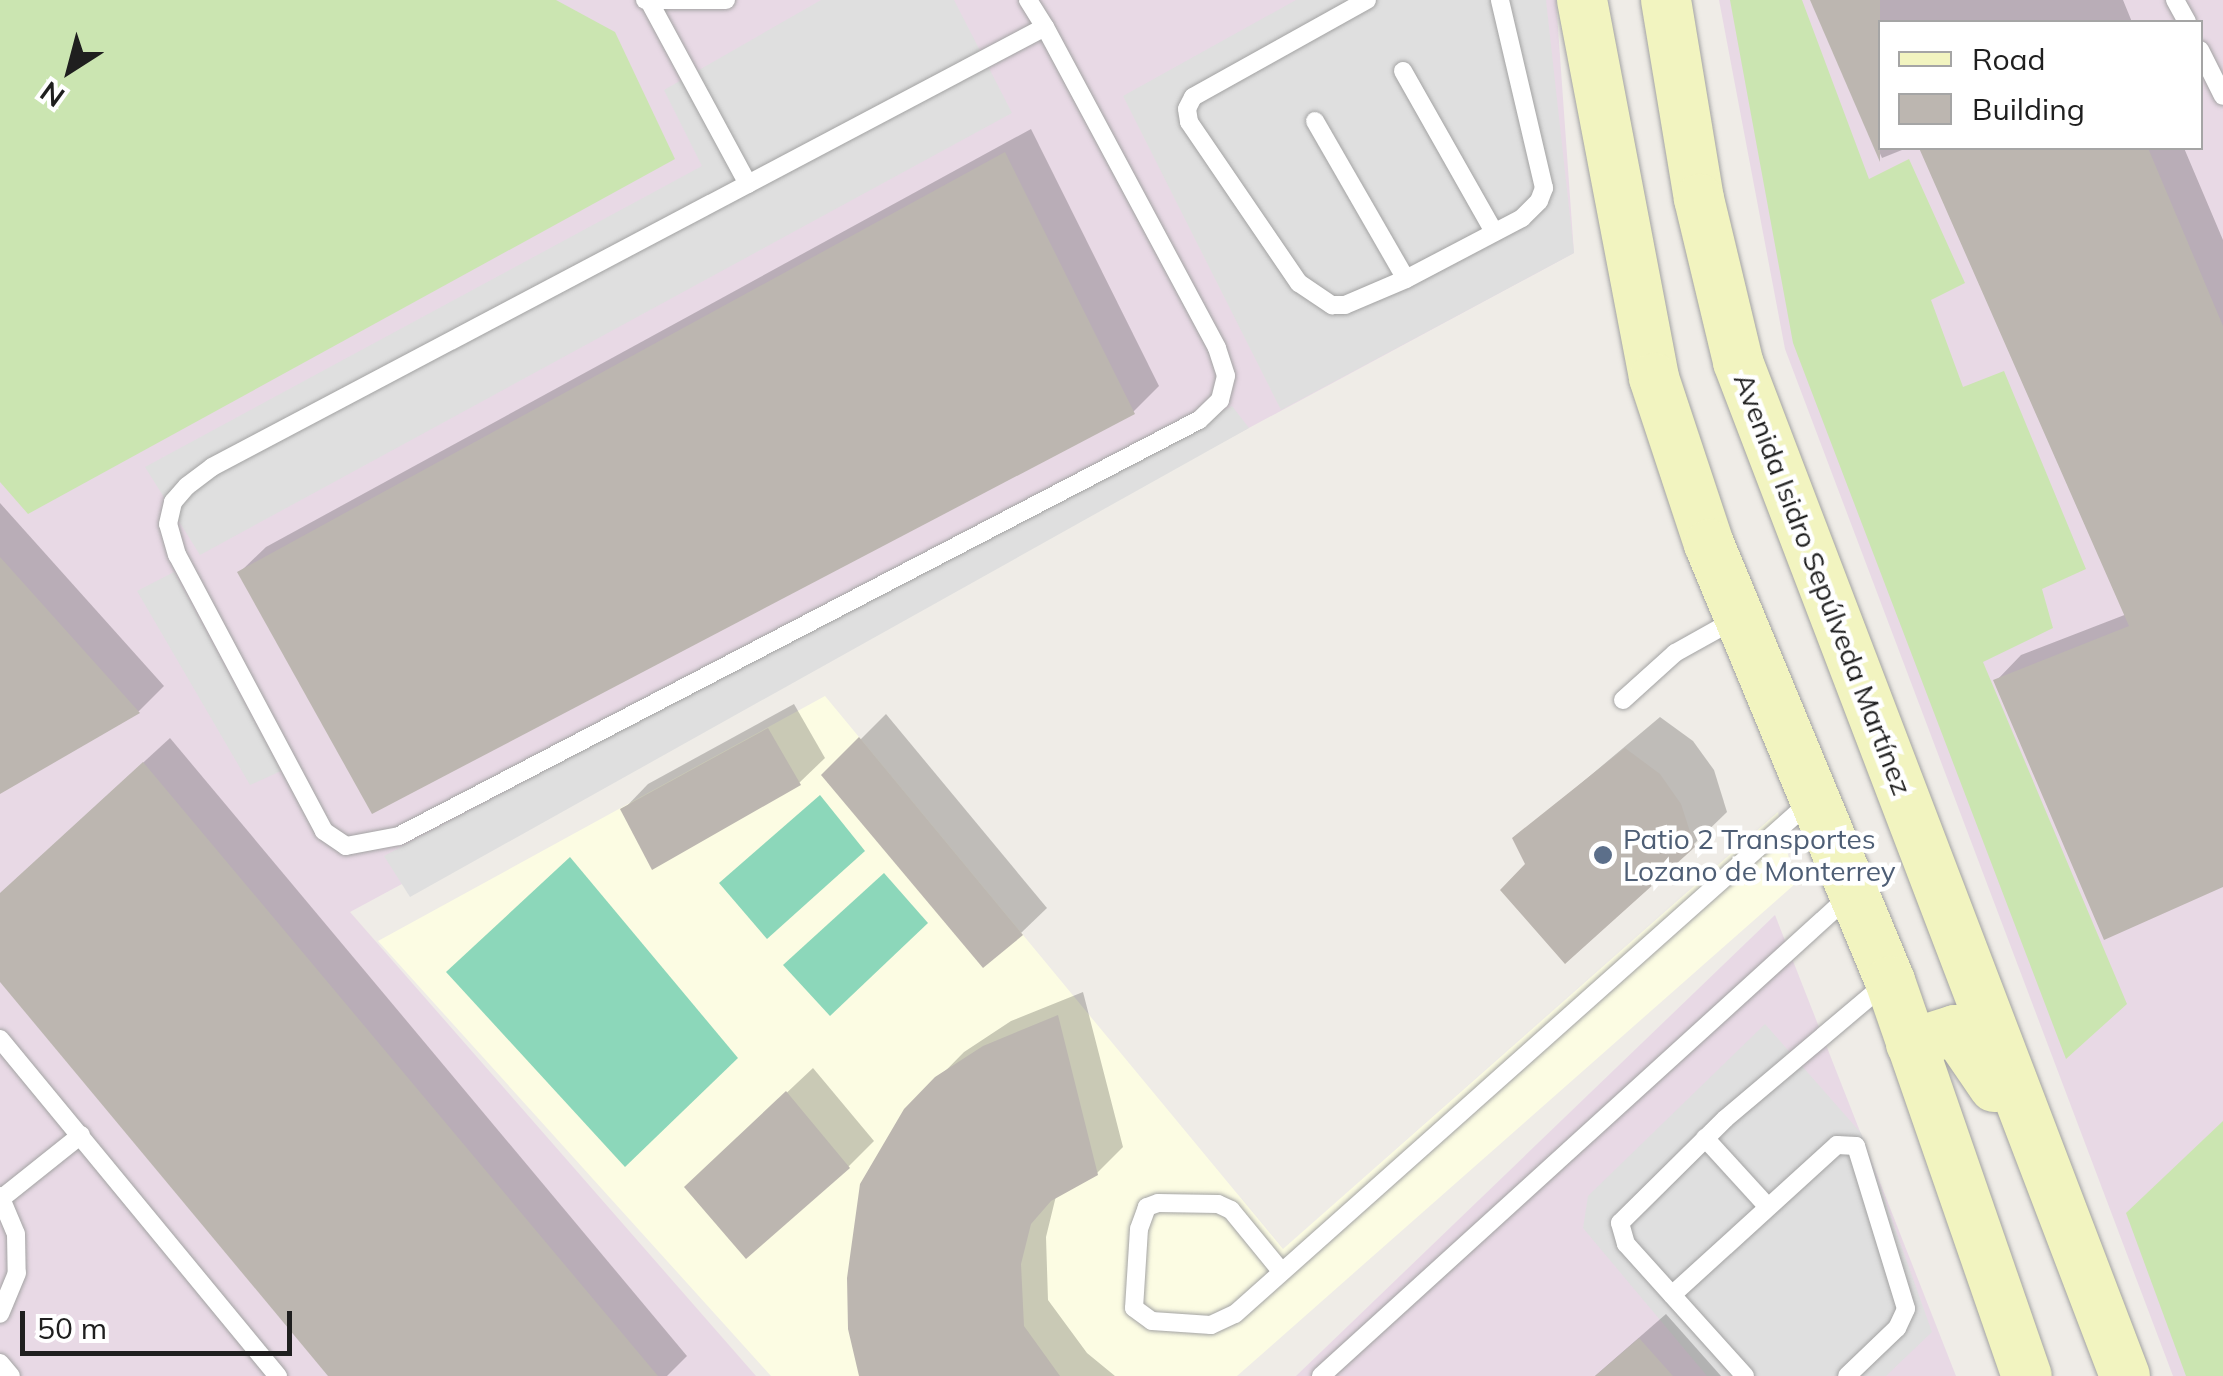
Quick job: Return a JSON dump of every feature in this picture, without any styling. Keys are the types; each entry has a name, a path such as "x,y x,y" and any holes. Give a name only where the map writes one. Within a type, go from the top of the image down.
{"main road":[{"path":"1582,0 1654,378 1709,544 1812,800 1890,980 2027,1376"},
{"name":"Avenida Isidro Sepúlveda Martínez","path":"1666,0 1698,200 1738,362 2125,1376"},
{"path":"1912,1044 1948,1030 1962,1036 2043,1157"}],"lane":[{"path":"726,0 647,1 748,184"},
{"path":"1028,0 1045,27 1217,348 1226,376 1220,400 1199,420 399,836 346,846 324,831 308,808 177,555 168,524 174,502 212,467 1045,27"},
{"path":"1367,0 1194,97 1189,122 1314,296 1345,306 1406,278 1535,208 1544,188 1500,0"},
{"path":"2203,56 2223,96"},
{"path":"1402,71 1494,232"},
{"path":"1315,121 1406,278"},
{"path":"1623,700 1675,654 1741,616"},
{"path":"1282,1272 1232,1210 1218,1204 1158,1203 1147,1207 1138,1229 1134,1308 1152,1320 1212,1325 1235,1314 1812,800"},
{"path":"1321,1376 1854,892"},
{"path":"1745,1376 1626,1244 1620,1223 1705,1138 1890,980"},
{"path":"0,1040 278,1376"},
{"path":"0,1314 17,1273 16,1234 1,1197 82,1135"},
{"path":"1705,1138 1767,1206"},
{"path":"1672,1295 1837,1144 1856,1146 1906,1308 1898,1328 1847,1376"},
{"path":"0,1363 11,1376"}],"shaded area":[{"path":"0,0 1556,0 1574,253 350,912 756,1376 0,1376"},
{"path":"821,0 954,0 1012,113 200,555 145,467 702,166 664,90"},
{"path":"1296,0 1546,0 1574,253 1281,410 1123,96"},
{"path":"1719,0 2223,0 2223,1376 2173,1376 1785,349"},
{"path":"1232,406 1249,428 410,897 384,856"},
{"path":"174,572 281,771 250,785 137,591"},
{"path":"825,696 1283,1249 1778,812 1795,884 1237,1376 771,1376 378,941"},
{"path":"1775,915 1956,1376 1296,1376"},
{"path":"1765,1024 1861,1133 1932,1332 1886,1376 1707,1376 1583,1228 1588,1196"}],"green space":[{"path":"0,0 556,0 615,32 675,159 28,514 0,482"},
{"path":"1730,0 1802,0 1869,179 1909,159 1965,283 1931,300 1963,387 2004,371 2086,569 2042,589 2053,628 1983,662 2127,1004 2066,1059 1793,343"},
{"path":"820,795 865,851 767,939 719,883"},
{"path":"570,857 738,1058 625,1167 446,972"},
{"path":"884,873 928,923 830,1016 783,965"},
{"path":"2223,1121 2223,1376 2186,1376 2126,1213"}],"building":[{"path":"1810,0 1880,0 1880,162"},
{"path":"1920,150 2149,150 2223,326 2223,887 2104,940 1993,680 2129,626"},
{"path":"1005,152 1135,414 372,814 237,572"},
{"path":"0,557 140,713 0,794"},
{"path":"768,728 801,785 652,870 620,809"},
{"path":"859,737 1023,935 983,968 821,775"},
{"name":"Patio 2 Transportes Lozano de Monterrey","path":"1625,748 1660,774 1681,804 1695,847 1565,964 1500,890 1525,864 1512,838"},
{"path":"143,762 658,1376 328,1376 0,982 0,893"},
{"path":"1058,1015 1098,1175 1051,1201 1031,1224 1021,1264 1024,1326 1060,1376 859,1376 848,1329 847,1278 860,1184 904,1109 935,1077 983,1046"},
{"path":"786,1091 850,1168 746,1259 684,1187"},
{"path":"1639,1338 1673,1376 1595,1376"}],"place":[{"name":"Patio 2 Transportes Lozano de Monterrey","path":"1603,855"}]}
